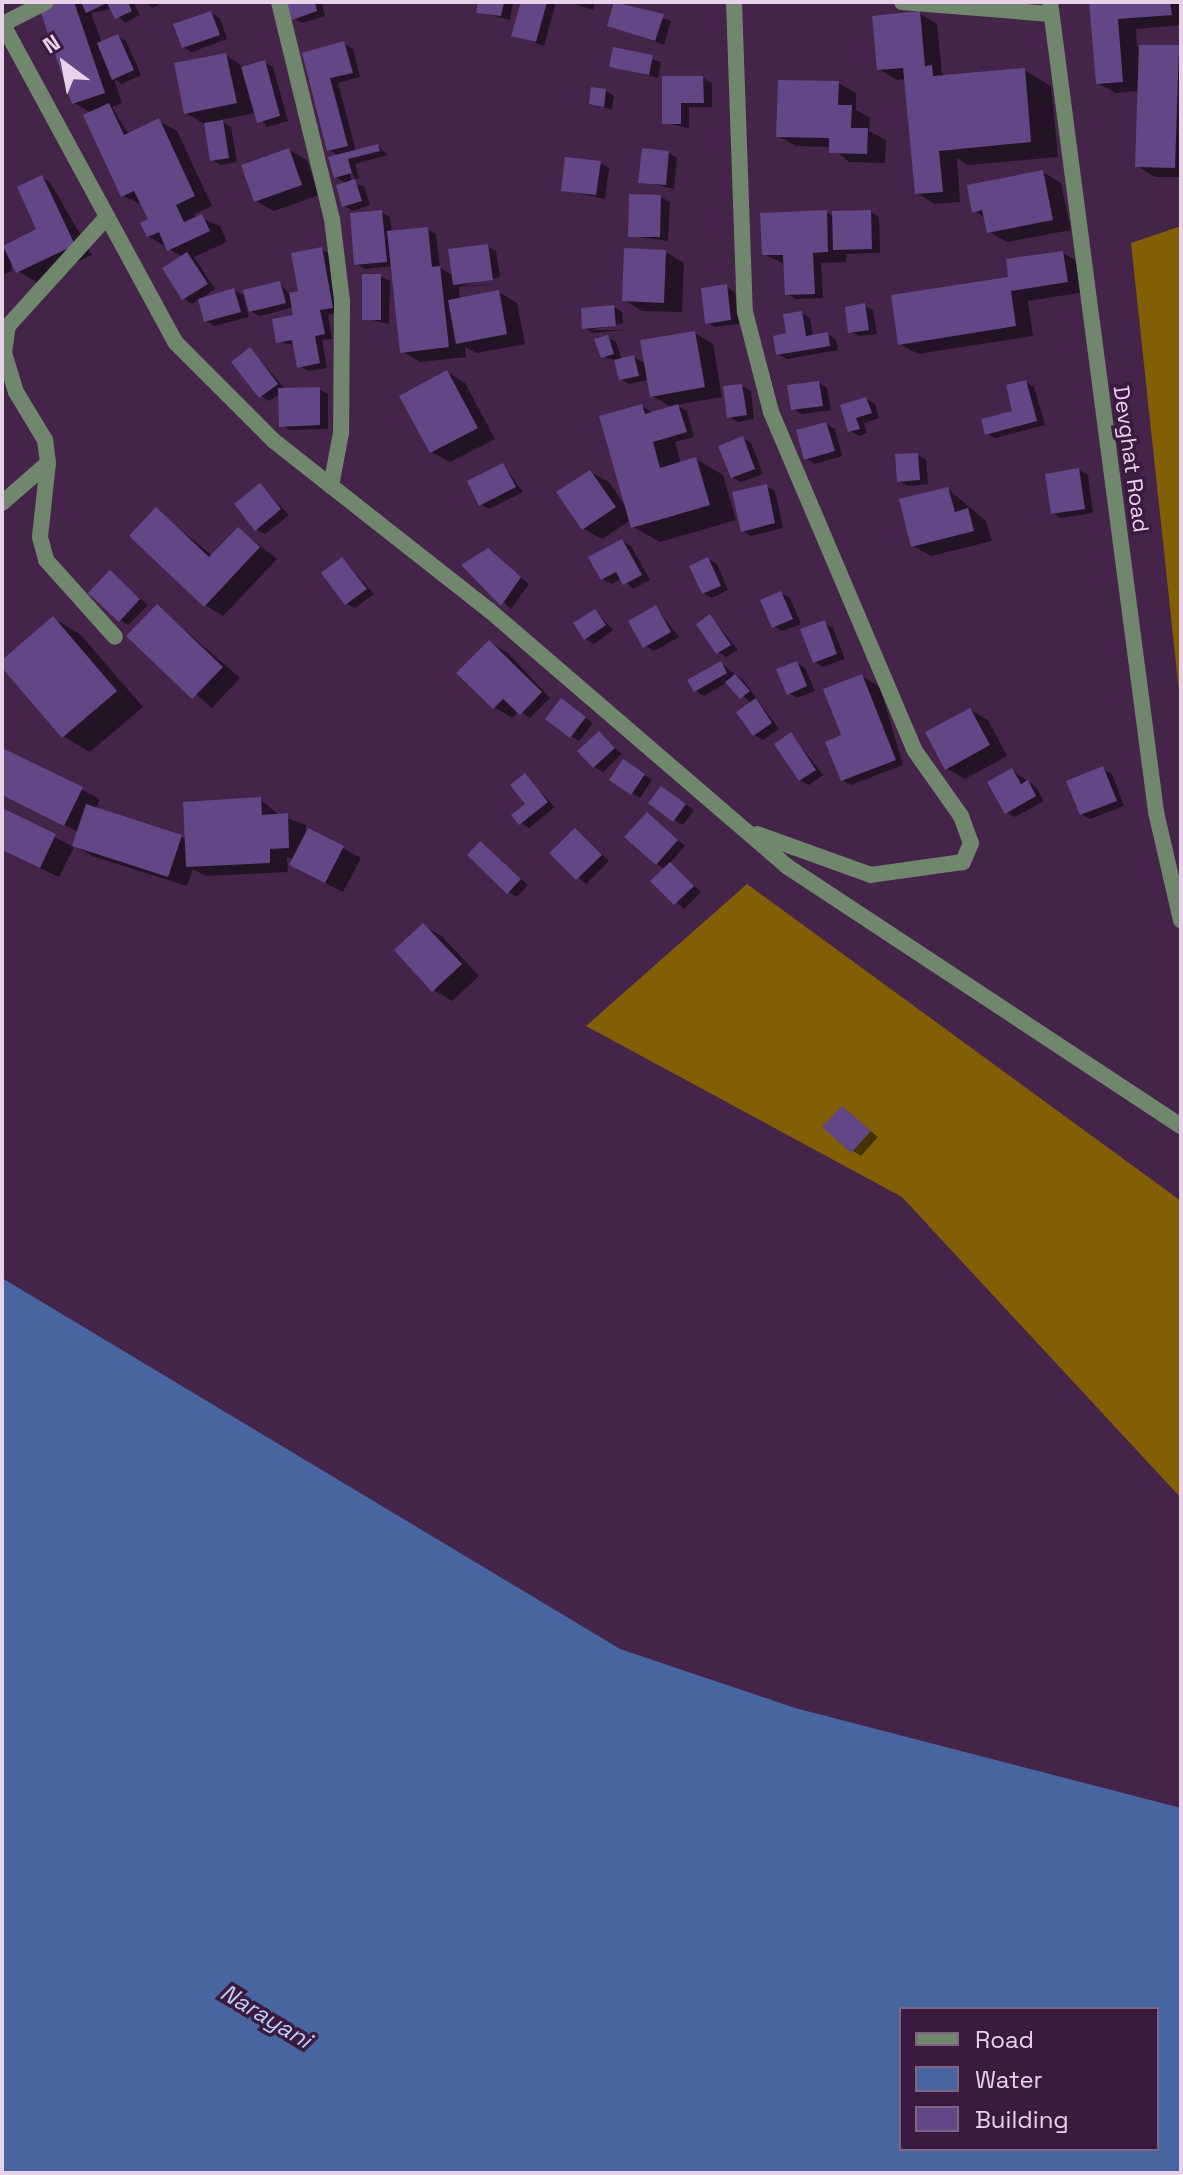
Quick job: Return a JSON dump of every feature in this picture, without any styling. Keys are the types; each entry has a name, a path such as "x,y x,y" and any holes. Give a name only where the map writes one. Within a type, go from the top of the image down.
{"street":[{"path":"46,2 2,24 176,343 274,441 489,610 788,867 1181,1126"},
{"path":"279,2 332,219 342,301 341,433 331,486"},
{"path":"734,2 745,312 771,412 915,751 961,816 971,843 963,862 871,875 745,830"},
{"path":"902,2 1051,8"},
{"name":"Devghat Road","path":"1051,8 1156,812 1181,920"},
{"path":"107,217 8,326 4,353 16,392 45,440 48,463 40,537 46,560 115,637"},
{"path":"2,503 48,463"}],"shaded area":[{"path":"1181,226 1181,710 1131,243"},
{"path":"747,884 1181,1201 1181,1498 902,1197 586,1026"}],"water":[{"name":"Narayani","path":"2,1278 620,1649 795,1708 1181,1808 1181,2173 2,2173"}],"building":[{"path":"54,2 74,2 105,93 72,104 39,7"},
{"path":"81,2 128,2 132,11 115,19 107,3 86,13"},
{"path":"286,2 315,2 317,11 292,20"},
{"path":"478,2 504,2 501,16 476,13"},
{"path":"521,2 547,2 536,42 511,36"},
{"path":"614,2 664,14 655,41 607,26"},
{"path":"1089,2 1170,2 1172,15 1118,19 1123,82 1096,84"},
{"path":"211,11 220,35 182,48 173,24"},
{"path":"920,11 925,66 932,65 933,76 1025,68 1031,142 939,151 943,192 915,194 903,68 877,70 872,16"},
{"path":"118,34 134,70 112,80 97,43"},
{"path":"344,41 353,73 330,78 348,146 327,151 302,53"},
{"path":"1139,45 1179,45 1175,168 1135,167"},
{"path":"613,47 653,55 649,75 609,67"},
{"path":"226,53 237,103 184,114 174,63"},
{"path":"265,60 280,116 257,123 241,67"},
{"path":"662,76 703,76 704,103 681,103 681,124 662,124"},
{"path":"778,80 839,81 838,105 852,105 851,128 868,128 867,154 829,153 829,138 776,137"},
{"path":"591,87 606,89 604,107 589,104"},
{"path":"109,103 124,135 159,118 195,196 176,205 184,222 202,214 210,231 167,251 159,232 147,237 140,223 148,219 134,191 121,197 83,115"},
{"path":"223,120 229,158 210,161 204,123"},
{"path":"378,144 380,151 348,159 352,173 334,178 328,157"},
{"path":"289,148 302,185 254,202 241,165"},
{"path":"642,148 669,151 666,185 638,183"},
{"path":"565,157 601,161 596,195 561,191"},
{"path":"1043,170 1053,220 987,233 982,210 972,213 967,185"},
{"path":"42,175 75,245 16,273 3,246 36,229 17,187"},
{"path":"355,179 362,201 342,207 336,185"},
{"path":"629,194 661,195 660,237 628,237"},
{"path":"382,210 387,262 354,265 350,213"},
{"path":"827,210 828,252 813,253 815,294 785,295 783,255 762,255 760,213"},
{"path":"871,210 872,249 833,250 832,211"},
{"path":"428,227 432,267 440,266 449,347 400,353 387,231"},
{"path":"488,244 493,280 453,285 448,249"},
{"path":"322,247 333,308 320,310 325,334 315,336 320,363 297,368 292,340 276,343 272,319 293,315 289,293 298,291 291,253"},
{"path":"624,248 666,250 664,303 622,301"},
{"path":"1063,251 1068,282 1011,291 1016,326 898,345 891,295 1008,277 1006,259"},
{"path":"187,252 208,284 182,300 162,268"},
{"path":"362,274 381,274 381,320 362,320"},
{"path":"280,281 286,303 249,312 243,290"},
{"path":"727,284 731,320 705,324 701,288"},
{"path":"234,288 241,312 204,322 198,299"},
{"path":"499,290 507,334 456,344 448,300"},
{"path":"865,303 869,330 848,333 845,307"},
{"path":"614,305 616,326 582,329 581,308"},
{"path":"802,311 806,336 828,332 830,346 776,355 773,336 786,333 783,314"},
{"path":"695,331 705,387 650,397 640,340"},
{"path":"608,335 614,354 601,358 594,339"},
{"path":"250,347 278,384 259,398 231,362"},
{"path":"634,355 639,376 619,380 614,360"},
{"path":"447,370 478,428 430,453 399,396"},
{"path":"1026,380 1037,421 985,435 981,419 1012,411 1006,385"},
{"path":"819,381 823,406 791,410 787,385"},
{"path":"742,384 747,415 727,418 723,386"},
{"path":"320,387 320,425 279,427 278,388"},
{"path":"866,397 872,413 856,418 860,429 848,432 840,405"},
{"path":"642,404 645,414 678,404 687,432 653,442 660,468 696,457 710,505 631,528 599,416"},
{"path":"826,422 835,451 804,460 796,430"},
{"path":"743,436 755,469 731,478 718,446"},
{"path":"918,453 920,480 897,482 895,454"},
{"path":"503,463 516,487 479,506 467,481"},
{"path":"1079,468 1085,509 1051,514 1045,474"},
{"path":"590,470 616,507 582,530 556,492"},
{"path":"260,483 281,509 255,531 234,504"},
{"path":"767,484 775,523 741,532 732,492"},
{"path":"948,487 955,512 968,508 974,531 911,547 899,499"},
{"path":"156,507 209,557 238,527 260,547 204,607 129,536"},
{"path":"622,539 642,575 623,585 616,572 601,580 588,557"},
{"path":"488,548 521,577 501,606 461,565"},
{"path":"342,557 367,589 345,605 321,573"},
{"path":"708,557 721,586 702,594 689,566"},
{"path":"110,570 140,599 119,622 88,593"},
{"path":"781,591 793,619 772,628 760,600"},
{"path":"157,604 223,667 192,699 126,636"},
{"path":"656,605 671,632 643,648 628,621"},
{"path":"595,609 606,625 584,640 573,623"},
{"path":"710,614 731,645 716,654 696,624"},
{"path":"53,616 117,691 62,738 2,668 2,660"},
{"path":"825,620 837,654 813,663 800,629"},
{"path":"489,640 542,692 520,715 503,699 493,709 456,673"},
{"path":"721,661 727,673 694,692 687,680"},
{"path":"797,661 807,686 787,695 776,669"},
{"path":"735,674 750,691 740,699 725,682"},
{"path":"862,674 896,760 841,781 825,742 841,735 823,689"},
{"path":"561,698 586,717 570,738 545,719"},
{"path":"756,698 772,723 753,736 736,712"},
{"path":"970,708 990,745 945,770 925,732"},
{"path":"599,731 615,748 593,768 577,751"},
{"path":"791,732 816,770 799,781 774,744"},
{"path":"2,748 83,787 64,826 2,795"},
{"path":"623,759 645,774 631,795 609,780"},
{"path":"1103,766 1117,801 1080,815 1066,781"},
{"path":"1012,768 1021,784 1028,780 1036,796 1005,814 987,782"},
{"path":"525,773 548,802 519,825 511,815 525,804 510,785"},
{"path":"661,786 686,804 673,822 648,803"},
{"path":"261,797 262,815 288,813 289,848 270,849 270,863 186,867 183,802"},
{"path":"86,804 182,835 168,877 72,846"},
{"path":"2,808 56,834 40,868 2,850"},
{"path":"647,812 678,840 656,865 624,837"},
{"path":"308,828 344,846 325,883 289,865"},
{"path":"575,828 602,855 576,880 549,853"},
{"path":"480,841 521,879 507,894 467,855"},
{"path":"670,862 694,886 674,905 650,881"},
{"path":"423,923 462,964 432,992 394,950"},
{"path":"842,1106 871,1131 851,1153 822,1127"}]}
